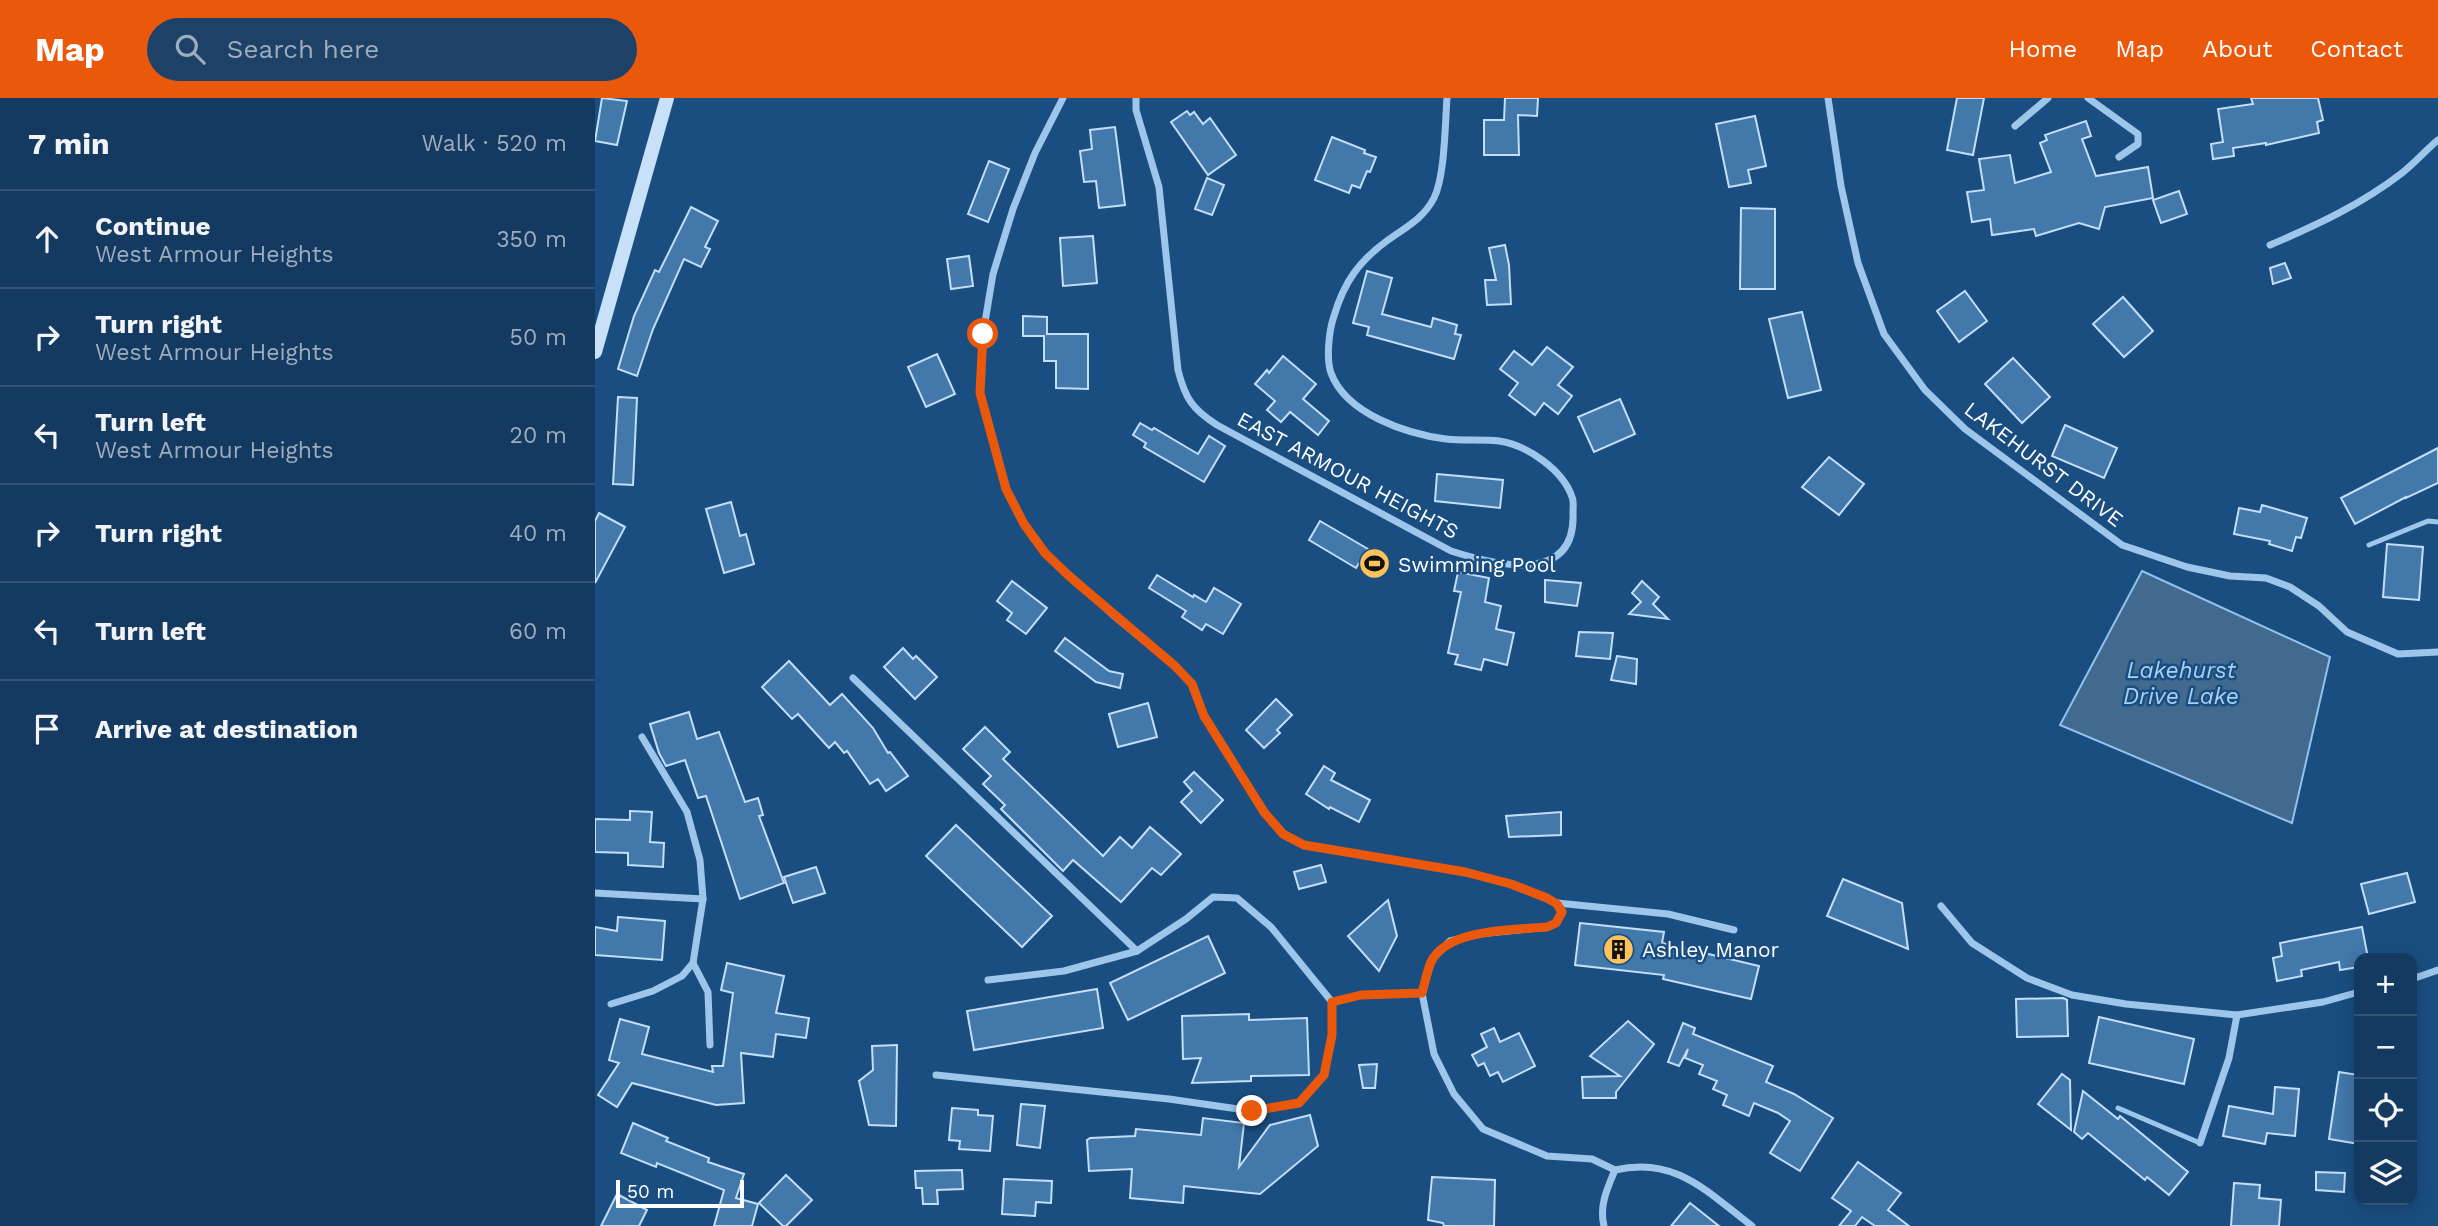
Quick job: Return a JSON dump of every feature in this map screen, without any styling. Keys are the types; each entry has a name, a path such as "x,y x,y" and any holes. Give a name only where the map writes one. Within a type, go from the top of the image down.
{"main road":[{"path":"595,352 667,98"}],"street":[{"path":"1063,98 1035,153 1013,209 993,274 983,334 980,393 1006,489 1024,524 1045,553 1175,666 1192,684 1204,716 1264,812 1283,834 1304,845 1465,872 1511,884 1557,904 1668,914 1734,930"},
{"name":"EAST ARMOUR HEIGHTS","path":"1136,98 1136,110 1159,187 1178,370 1183,390 1191,404 1209,420 1251,445 1451,551 1484,562 1506,565 1538,564 1560,555 1574,531 1573,497 1555,470 1534,453 1501,441 1446,439 1406,430 1376,418 1350,402 1331,373 1329,332 1347,281 1386,241 1421,218 1435,196 1441,172 1447,98"},
{"name":"LAKEHURST DRIVE","path":"1828,98 1841,186 1858,263 1884,334 1925,390 1965,429 2122,545 2187,567 2230,576 2266,578 2290,587 2319,606 2347,632 2398,653 2438,652"},
{"path":"2015,126 2048,98"},
{"path":"2088,98 2138,134 2138,144 2119,157"},
{"path":"2270,245 2322,223 2368,196 2403,172 2438,139"},
{"path":"853,678 1137,951"},
{"path":"611,1004 653,991 682,976 693,963 703,900 700,860 687,812 642,737"},
{"path":"595,893 703,900"},
{"path":"936,1075 1168,1099 1252,1111 1299,1103 1324,1075 1332,1035 1332,1002 1271,927 1237,898 1213,897 1137,951 1064,971 988,980"},
{"path":"1557,904 1562,912 1556,923 1547,927 1479,934 1450,941 1432,959 1422,993 1434,1054 1454,1094 1483,1129 1547,1156 1591,1159 1615,1170 1634,1166 1655,1167 1686,1177 1752,1226"},
{"path":"1941,906 1972,943 2027,978 2072,995 2237,1016 2323,1002 2354,993"},
{"path":"693,963 708,992 710,1045"},
{"path":"2417,977 2438,970"},
{"path":"1332,1002 1361,995 1422,993"},
{"path":"2200,1143 2229,1058 2237,1016"},
{"path":"1604,1226 1601,1213 1615,1170"}],"lane":[{"path":"2369,545 2428,521 2438,522"},
{"path":"2118,1108 2200,1143"}],"water":[{"name":"Swimming Pool","path":"1375,549 1386,556 1374,578 1363,572"},
{"name":"Lakehurst Drive Lake","path":"2142,571 2330,657 2292,823 2060,725"}],"building":[{"path":"602,98 627,101 617,145 595,141"},
{"path":"1505,98 1538,98 1537,116 1518,115 1519,155 1484,155 1484,120 1504,120"},
{"path":"1957,98 1984,98 1973,155 1947,150"},
{"path":"2251,98 2318,98 2323,120 2317,122 2319,133 2266,145 2233,148 2234,156 2213,159 2211,144 2223,142 2218,109 2253,104"},
{"path":"1187,111 1190,115 1194,112 1203,124 1210,118 1236,155 1208,175 1171,122"},
{"path":"1755,116 1766,166 1748,170 1751,183 1729,187 1716,124"},
{"path":"2086,121 2091,136 2082,139 2096,176 2148,167 2153,198 2105,207 2099,229 2079,223 2036,236 2034,229 1992,235 1990,219 1972,222 1967,192 1984,190 1979,159 2010,155 2015,183 2051,172 2040,143 2047,140 2045,135"},
{"path":"1115,127 1125,205 1099,208 1096,181 1084,182 1080,151 1092,149 1090,130"},
{"path":"1332,137 1376,157 1360,188 1352,185 1349,193 1315,180"},
{"path":"989,161 1009,169 988,222 968,214"},
{"path":"1207,178 1224,185 1212,215 1195,209"},
{"path":"2179,191 2187,214 2161,223 2153,200"},
{"path":"691,207 718,221 705,247 710,249 701,267 684,259 653,329 637,376 618,369 634,316 655,270 659,272"},
{"path":"1741,208 1775,209 1775,289 1740,289"},
{"path":"1093,236 1097,283 1063,286 1060,238"},
{"path":"1505,245 1511,304 1487,305 1485,280 1496,280 1489,248"},
{"path":"969,256 973,286 951,289 947,259"},
{"path":"2285,263 2291,278 2273,284 2270,268"},
{"path":"1367,271 1392,278 1382,314 1431,327 1433,318 1457,325 1455,334 1461,335 1454,359 1367,335 1369,327 1353,323"},
{"path":"1965,291 1987,321 1959,342 1937,311"},
{"path":"2123,297 2153,331 2124,357 2093,324"},
{"path":"1802,312 1821,390 1788,398 1769,319"},
{"path":"1023,316 1047,317 1047,334 1088,334 1088,389 1056,388 1056,361 1044,361 1044,336 1023,336"},
{"path":"1547,347 1573,367 1558,385 1572,396 1558,414 1544,403 1535,415 1509,395 1518,383 1500,369 1514,351 1532,365"},
{"path":"937,354 955,394 926,407 908,367"},
{"path":"1283,356 1316,384 1303,399 1329,421 1318,435 1290,412 1281,422 1267,410 1275,401 1255,384 1267,370 1269,373"},
{"path":"2013,358 2050,397 2022,423 1985,384"},
{"path":"618,397 637,398 633,485 613,484"},
{"path":"1620,399 1635,434 1594,452 1578,417"},
{"path":"1140,423 1152,430 1154,428 1198,454 1209,436 1225,446 1204,482 1144,447 1146,443 1133,435"},
{"path":"2065,425 2117,448 2104,478 2052,456"},
{"path":"2438,448 2438,483 2355,524 2341,498"},
{"path":"1829,457 1864,484 1839,515 1802,487"},
{"path":"1437,474 1503,480 1500,508 1435,501"},
{"path":"731,502 740,536 746,534 754,564 724,573 706,509"},
{"path":"2262,505 2307,518 2301,538 2296,537 2292,551 2269,544 2270,541 2234,534 2239,508 2260,512"},
{"path":"599,513 625,527 595,583 595,521"},
{"path":"1320,521 1368,549 1356,568 1309,540"},
{"path":"2387,544 2423,547 2419,600 2383,597"},
{"path":"1458,572 1489,578 1485,602 1501,606 1496,629 1514,633 1507,665 1484,659 1481,670 1455,664 1458,655 1448,653 1461,592 1454,591"},
{"path":"1157,575 1206,602 1214,588 1241,604 1223,634 1206,624 1202,630 1182,617 1186,611 1149,588"},
{"path":"1545,580 1581,583 1577,606 1545,602"},
{"path":"1012,581 1047,608 1026,634 1007,620 1012,613 997,601"},
{"path":"1642,581 1659,597 1653,604 1668,619 1629,614 1641,602 1632,593"},
{"path":"1579,632 1613,633 1610,659 1576,656"},
{"path":"1065,638 1109,671 1123,674 1120,688 1096,682 1055,651"},
{"path":"903,648 913,659 916,656 937,677 915,699 884,667"},
{"path":"1617,656 1637,659 1636,684 1611,680"},
{"path":"789,661 830,705 842,694 873,728 888,753 890,752 908,776 886,791 878,779 870,784 847,751 844,753 835,742 829,748 798,714 792,719 762,687"},
{"path":"1276,699 1292,715 1277,730 1280,733 1264,748 1246,730"},
{"path":"1148,703 1157,737 1118,747 1109,714"},
{"path":"689,712 697,739 719,732 745,802 758,798 763,815 759,816 784,883 740,899 706,796 698,798 685,760 666,766 650,724"},
{"path":"985,727 1010,752 1003,759 1103,856 1120,837 1132,848 1150,827 1181,854 1161,875 1152,868 1121,902 1073,860 1063,871 1001,809 1005,805 983,784 991,776 963,749"},
{"path":"1324,766 1335,773 1331,780 1370,800 1359,822 1330,807 1329,809 1306,794"},
{"path":"1194,772 1223,800 1201,823 1181,802 1192,791 1184,782"},
{"path":"630,811 652,812 650,842 664,843 663,867 628,865 628,853 595,852 595,819 630,820"},
{"path":"1561,812 1561,835 1509,837 1506,816"},
{"path":"956,825 1052,916 1022,947 926,856"},
{"path":"1321,865 1326,882 1299,889 1294,872"},
{"path":"816,867 825,893 793,903 784,877"},
{"path":"2407,873 2415,902 2369,914 2361,884"},
{"path":"1843,879 1902,903 1908,949 1827,916"},
{"path":"1388,900 1397,936 1379,971 1348,936"},
{"path":"618,917 665,921 662,960 595,955 595,927 617,931"},
{"path":"1580,923 1664,932 1662,943 1759,966 1751,999 1663,979 1664,975 1575,965"},
{"path":"2362,927 2367,953 2354,953 2354,968 2340,970 2339,962 2301,970 2302,976 2277,981 2273,958 2282,956 2280,943"},
{"path":"1208,936 1225,973 1128,1020 1110,983"},
{"path":"727,963 784,976 776,1013 809,1018 806,1038 776,1034 773,1057 741,1053 744,1103 716,1105 632,1083 617,1107 598,1095 619,1063 609,1060 620,1019 649,1027 642,1054 713,1072 712,1066 723,1066 733,993 721,990"},
{"path":"1097,989 1103,1028 974,1050 967,1011"},
{"path":"2016,999 2067,1000 2068,1036 2017,1037"},
{"path":"1249,1014 1249,1020 1307,1018 1309,1075 1251,1076 1251,1081 1192,1083 1201,1058 1183,1059 1182,1016"},
{"path":"2099,1017 2194,1039 2184,1084 2089,1063"},
{"path":"1628,1021 1654,1044 1616,1092 1616,1098 1583,1098 1582,1077 1620,1076 1590,1056"},
{"path":"1683,1023 1695,1028 1693,1034 1773,1066 1766,1082 1794,1094 1833,1118 1800,1171 1770,1153 1790,1121 1754,1103 1749,1116 1723,1105 1727,1095 1713,1089 1717,1081 1699,1074 1703,1065 1685,1058 1688,1049 1679,1066 1668,1062"},
{"path":"1494,1028 1500,1042 1519,1033 1535,1066 1503,1082 1498,1072 1490,1076 1484,1063 1478,1066 1472,1055 1487,1047 1481,1034"},
{"path":"897,1045 896,1126 869,1125 859,1081 873,1070 872,1046"},
{"path":"1377,1064 1375,1088 1363,1088 1359,1065"},
{"path":"2339,1072 2354,1074 2354,1143 2329,1139"},
{"path":"2062,1074 2070,1080 2071,1130 2038,1104"},
{"path":"2275,1087 2299,1089 2295,1136 2267,1133 2265,1144 2223,1136 2229,1106 2273,1114"},
{"path":"2083,1091 2118,1119 2120,1116 2188,1172 2169,1195 2147,1177 2145,1180 2088,1133 2082,1139 2074,1132"},
{"path":"1021,1104 1045,1106 1040,1148 1017,1145"},
{"path":"952,1108 978,1110 978,1115 993,1116 990,1151 959,1149 960,1141 949,1140"},
{"path":"1310,1115 1318,1146 1260,1194 1184,1186 1183,1203 1130,1198 1132,1169 1089,1171 1087,1140 1090,1138 1135,1136 1136,1129 1201,1135 1203,1118 1244,1123 1239,1167 1270,1125"},
{"path":"633,1123 668,1138 666,1141 709,1158 708,1162 744,1174 736,1198 758,1204 752,1226 714,1226 724,1190 657,1163 656,1167 621,1153"},
{"path":"1858,1162 1901,1193 1888,1210 1909,1226 1875,1226 1862,1217 1855,1226 1839,1226 1851,1211 1832,1198"},
{"path":"962,1170 963,1189 937,1190 938,1204 923,1204 922,1188 916,1188 915,1171"},
{"path":"2316,1172 2345,1173 2344,1192 2316,1190"},
{"path":"786,1175 812,1200 783,1226 759,1203"},
{"path":"1432,1177 1495,1180 1494,1226 1444,1226 1443,1223 1428,1220"},
{"path":"1004,1179 1052,1181 1051,1203 1036,1202 1035,1216 1002,1214"},
{"path":"2234,1183 2260,1185 2259,1198 2281,1200 2279,1226 2231,1226"},
{"path":"617,1194 647,1210 639,1226 601,1226"},
{"path":"1690,1203 1719,1226 1671,1226"}],"place":[{"name":"Swimming Pool","path":"1375,564"},
{"name":"Ashley Manor","path":"1619,949"}],"route":[{"path":"983,334 980,393 1006,489 1024,524 1045,553 1069,576 1175,666 1192,684 1204,716 1264,812 1283,834 1304,845 1465,872 1511,884 1547,898 1557,904 1562,912 1556,923 1547,927 1479,934 1450,941 1432,959 1422,993 1361,995 1332,1002 1332,1035 1324,1075 1299,1103 1252,1111"}]}
